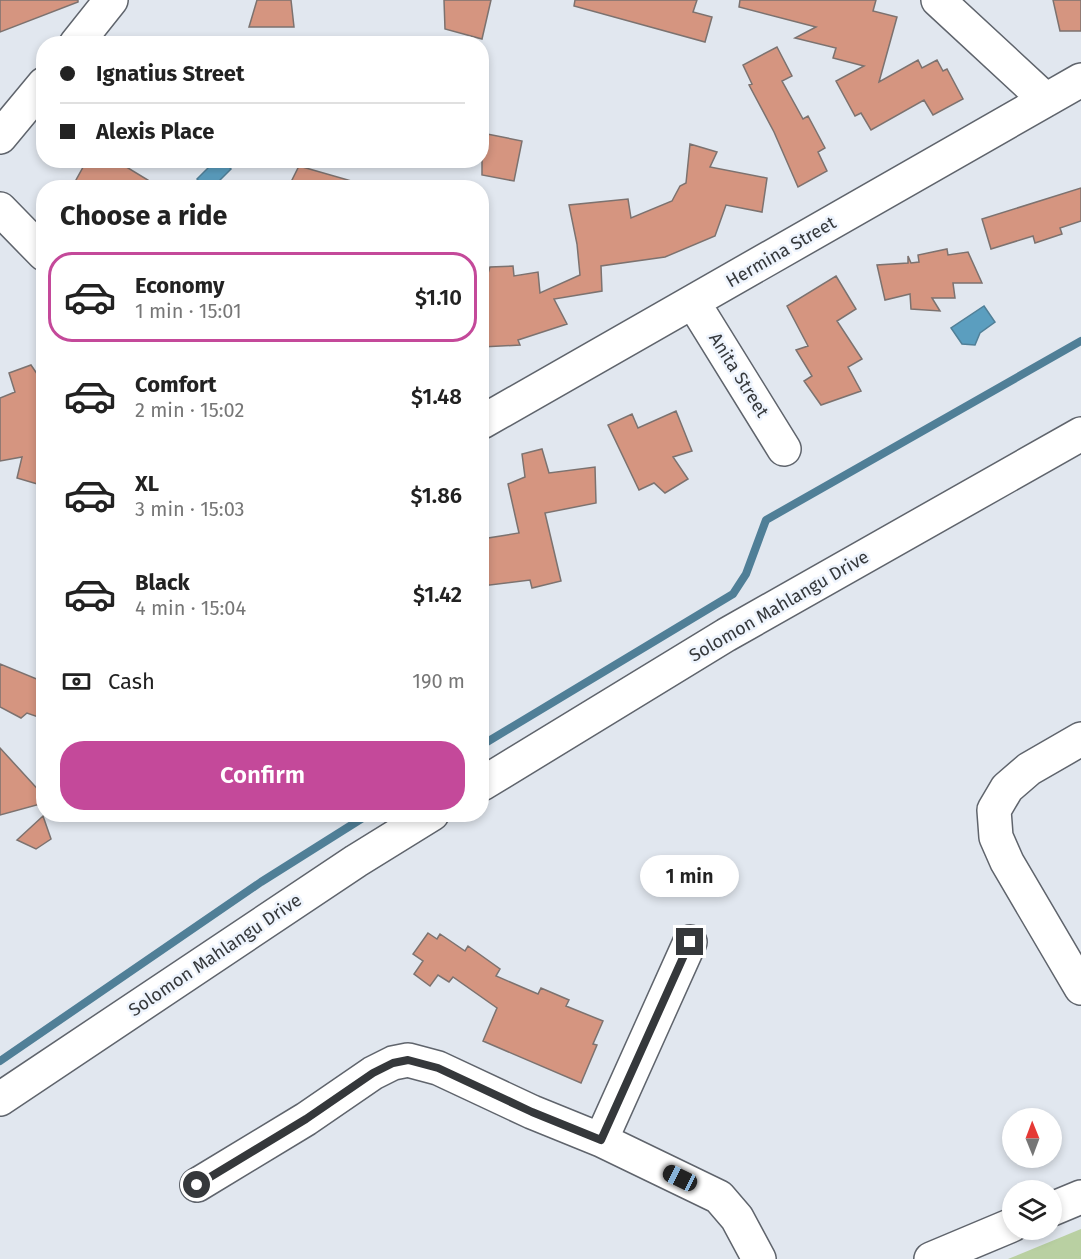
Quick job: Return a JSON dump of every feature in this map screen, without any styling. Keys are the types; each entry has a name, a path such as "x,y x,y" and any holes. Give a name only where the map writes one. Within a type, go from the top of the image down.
{"street":[{"path":"82,36 111,0"},
{"path":"938,0 1046,100"},
{"name":"Hermina Street","path":"489,418 1081,81"},
{"path":"0,137 36,94"},
{"path":"0,209 36,246"},
{"name":"Anita Street","path":"693,302 784,449"},
{"name":"Solomon Mahlangu Drive","path":"489,780 726,635 1081,434"},
{"path":"1081,739 1029,769 1007,788 994,810 996,837 1007,862 1081,988"},
{"name":"Solomon Mahlangu Drive","path":"0,1099 356,861 419,822"},
{"path":"601,1140 690,942"},
{"path":"197,1185 306,1119 373,1073 393,1063 408,1060 438,1068 532,1112 601,1140 719,1197 737,1218 759,1259"},
{"path":"1062,1205 1081,1197"},
{"path":"931,1259 1002,1229"}],"green space":[{"path":"1081,1229 1081,1259 1008,1259 1054,1240 1062,1240 1062,1237"}],"water":[{"path":"208,168 231,169 220,180 197,179"},
{"path":"984,306 995,322 980,333 975,345 962,344 951,328"}],"building":[{"path":"0,0 78,0 78,2 0,32"},
{"path":"257,0 291,0 294,27 249,27"},
{"path":"444,0 491,0 483,36 471,36 445,29"},
{"path":"575,0 697,0 693,12 712,17 705,42 574,6"},
{"path":"740,0 876,0 873,11 897,17 879,82 918,60 922,68 937,60 943,71 947,69 963,99 933,115 924,100 871,130 861,113 855,116 836,81 864,66 833,58 836,48 795,38 816,27 739,7"},
{"path":"1053,0 1081,0 1081,31 1060,31"},
{"path":"777,47 792,76 782,81 803,119 808,116 825,148 818,152 827,171 798,187 774,132 749,85 752,84 743,65"},
{"path":"489,134 522,141 514,181 482,175 482,168 489,168"},
{"path":"690,144 717,152 710,167 767,178 762,212 726,205 715,236 665,257 601,266 602,291 554,299 567,324 518,340 520,345 489,347 490,267 513,266 514,276 538,272 540,293 580,275 577,244 569,205 628,199 631,218 672,201 680,186 686,183"},
{"path":"83,168 128,168 148,180 76,180"},
{"path":"298,168 306,168 348,180 292,180"},
{"path":"1081,188 1081,221 1060,228 1062,234 1035,243 1033,236 991,249 982,219"},
{"path":"947,249 948,255 968,252 982,283 953,283 955,298 932,298 940,311 911,309 910,294 885,300 877,265 908,263 908,256 911,263 919,262 918,255"},
{"path":"836,276 856,309 837,321 862,359 848,367 861,391 821,405 804,381 812,376 796,350 808,346 787,306"},
{"path":"31,365 36,372 36,484 17,478 22,457 0,461 0,398 15,392 9,373"},
{"path":"676,411 692,451 673,457 688,479 665,493 654,483 639,490 608,425 632,414 638,428"},
{"path":"542,449 549,473 595,467 596,503 545,513 561,581 532,588 530,580 489,585 489,538 519,533 508,484 525,477 522,454"},
{"path":"0,664 36,679 36,716 27,713 21,718 0,707"},
{"path":"0,748 36,787 36,805 0,815"},
{"path":"36,822 45,822 51,839 36,849 17,840"},
{"path":"428,933 437,939 440,934 465,951 468,946 500,969 496,976 538,994 541,988 569,1000 566,1006 603,1021 593,1044 597,1045 581,1083 483,1041 497,1008 453,977 449,982 438,975 430,986 414,974 423,961 413,954"}],"waterway":[{"path":"489,741 733,594 746,574 766,520 1081,341"},
{"path":"0,1061 261,882 356,822"}],"route":[{"path":"197,1185 306,1119 373,1073 393,1063 408,1060 438,1068 532,1112 601,1140 690,942"}]}
